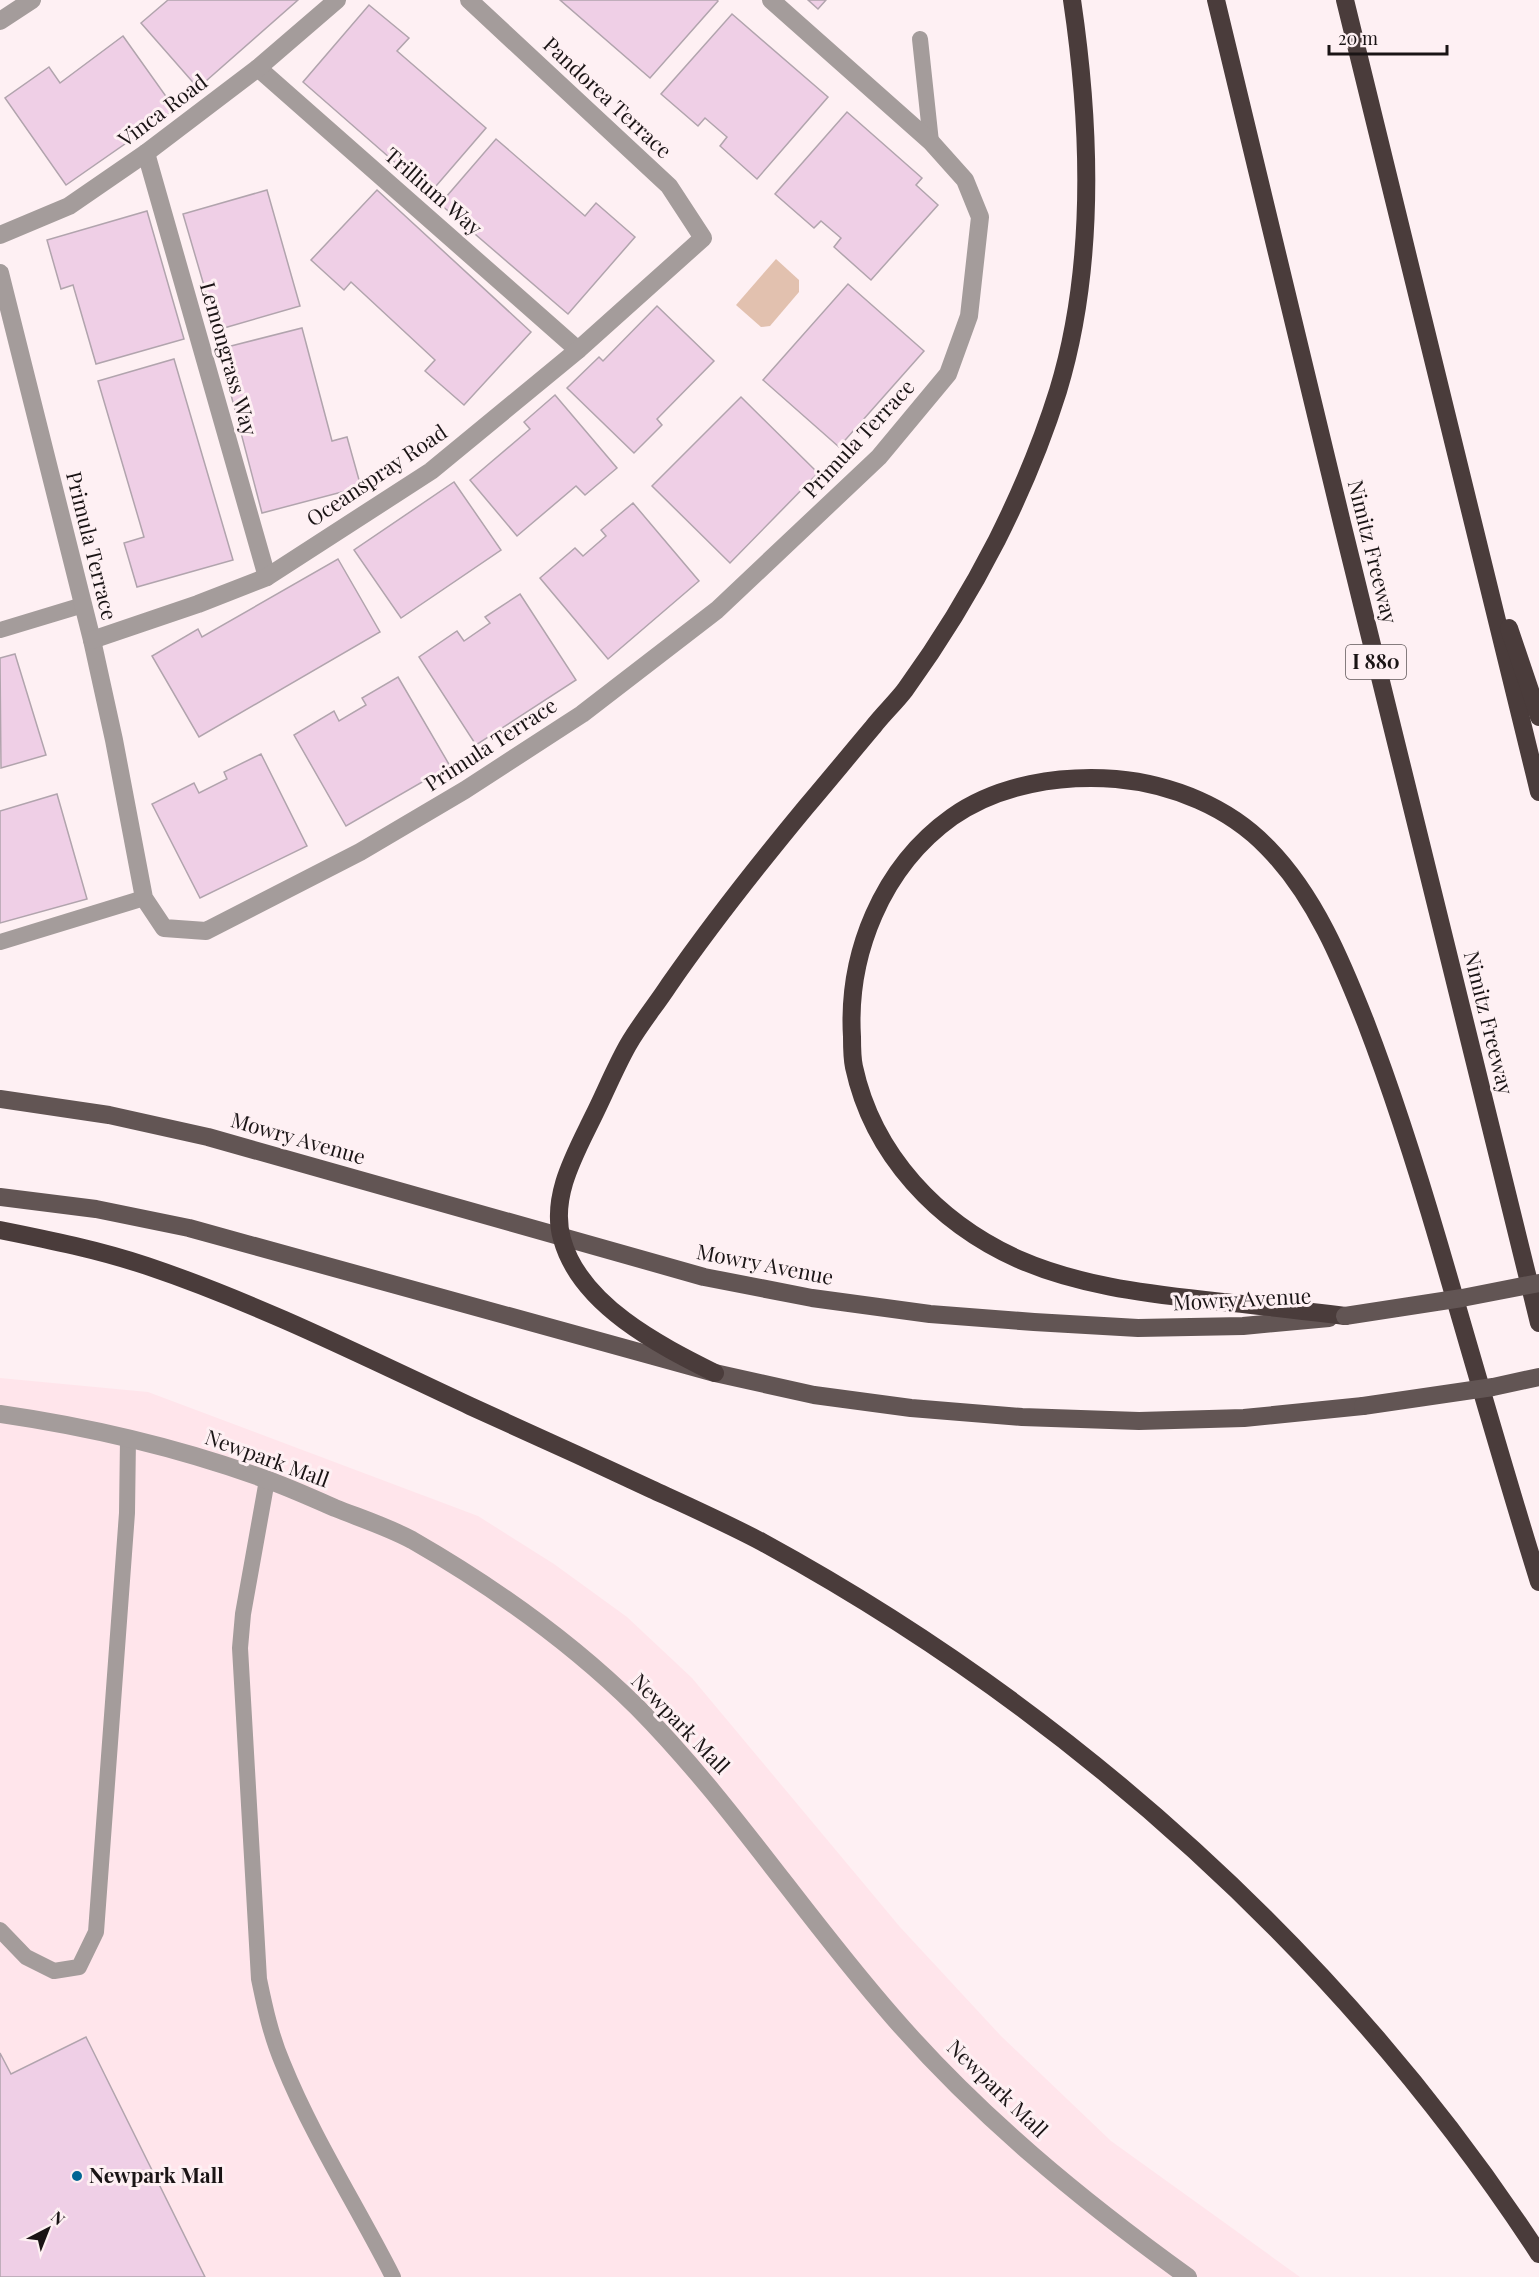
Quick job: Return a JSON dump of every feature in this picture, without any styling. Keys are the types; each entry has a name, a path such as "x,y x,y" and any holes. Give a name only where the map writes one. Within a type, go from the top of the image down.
{"highway":[{"path":"715,1373 667,1349 633,1326 602,1301 575,1270 561,1238 559,1211 562,1188 573,1160 629,1044 712,923 903,692 948,625 998,539 1039,445 1059,388 1072,328 1082,262 1086,193 1085,119 1080,51 1072,0"},
{"name":"Nimitz Freeway","path":"1216,0 1344,534 1539,1323"},
{"path":"1345,0 1539,792"},
{"path":"1465,495 1539,717"},
{"path":"1345,1316 1131,1291 1071,1278 1019,1260 976,1236 933,1205 898,1165 870,1116 853,1065 850,1013 856,966 870,922 890,883 918,848 952,817 992,796 1038,782 1089,777 1140,781 1190,796 1231,816 1268,848 1299,886 1328,936 1353,992 1410,1144 1539,1582"},
{"path":"0,1230 61,1242 148,1267 244,1304 338,1345 646,1486 760,1541 847,1591 931,1644 1006,1696 1090,1761 1172,1831 1261,1915 1387,2050 1455,2135 1539,2254"}],"main road":[{"name":"Mowry Avenue","path":"0,1099 109,1115 208,1137 704,1277 812,1298 930,1314 1138,1328 1243,1326 1345,1316 1462,1298 1539,1282"},
{"path":"0,1197 96,1209 189,1228 715,1373 814,1395 911,1408 1022,1417 1139,1421 1244,1418 1363,1406 1493,1387 1539,1377"}],"street":[{"path":"0,21 32,0"},
{"name":"Vinca Road","path":"0,235 69,206 146,153 258,68 337,0"},
{"name":"Pandorea Terrace","path":"469,0 669,186 703,238"},
{"name":"Primula Terrace","path":"0,273 92,640 114,740 144,898 164,928 206,931 360,852 465,790 582,714 717,610 808,526 879,457 948,374 969,316 980,217 965,180 931,142 771,0"},
{"name":"Trillium Way","path":"258,68 578,350"},
{"name":"Lemongrass Way","path":"146,153 267,577"},
{"name":"Oceanspray Road","path":"92,640 198,604 267,577 431,471 578,350 703,238"},
{"name":"Newpark Mall","path":"0,1414 43,1420 128,1438 208,1460 267,1480 408,1539 489,1588 565,1643 635,1705 704,1779 894,2019 964,2091 1056,2176 1115,2224 1188,2277"}],"lane":[{"path":"920,39 931,142"},
{"path":"0,630 83,605"},
{"path":"0,942 144,898"},
{"path":"0,1930 26,1956 54,1971 79,1967 96,1932 127,1513 128,1438"},
{"path":"267,1480 243,1614 240,1648 259,1979 268,2022 283,2064 329,2160 393,2277"}],"shaded area":[{"path":"776,259 799,280 799,292 770,326 761,327 736,305"},
{"path":"0,1378 148,1392 478,1516 554,1564 627,1617 692,1678 900,1927 1001,2036 1111,2141 1300,2277 0,2277"}],"building":[{"path":"168,0 298,0 198,88 141,23"},
{"path":"560,0 717,0 718,1 650,78"},
{"path":"808,0 826,0 818,9"},
{"path":"369,5 409,38 397,51 486,128 430,193 303,82"},
{"path":"732,14 828,97 757,179 720,146 727,137 705,118 698,126 661,94"},
{"path":"123,36 175,109 66,185 5,98 49,67 60,83"},
{"path":"847,112 922,178 916,185 938,205 871,280 834,247 841,238 821,221 814,228 775,194"},
{"path":"496,139 585,216 596,203 635,237 568,314 440,204"},
{"path":"267,190 300,306 217,330 183,214"},
{"path":"377,190 531,332 464,405 425,371 435,360 351,282 344,290 311,260"},
{"path":"147,211 184,339 96,364 73,285 61,289 47,240"},
{"path":"848,284 924,351 839,447 763,380"},
{"path":"657,306 714,361 657,419 662,425 634,453 567,388 599,357 603,361"},
{"path":"302,328 332,441 347,437 361,487 262,513 219,349"},
{"path":"174,359 233,560 137,587 124,543 144,537 98,381"},
{"path":"555,395 617,468 585,495 576,486 517,536 470,480 530,429 524,422"},
{"path":"741,397 818,473 730,563 652,486"},
{"path":"454,482 501,550 401,618 354,550"},
{"path":"633,503 699,581 608,659 540,578 575,548 583,556 606,536 601,530"},
{"path":"338,559 380,632 199,737 152,656 198,629 202,637"},
{"path":"520,594 576,680 476,745 419,657 457,631 464,641 490,623 485,617"},
{"path":"15,654 46,755 1,768 0,658"},
{"path":"398,677 450,766 346,826 294,735 334,711 339,721 366,705 362,698"},
{"path":"261,754 307,846 200,898 152,804 194,783 199,793 227,779 224,772"},
{"path":"57,794 87,899 0,923 0,811"},
{"name":"Newpark Mall","path":"86,2037 205,2277 0,2277 0,2053 11,2074"}],"place":[{"name":"Newpark Mall","path":"77,2176"}]}
